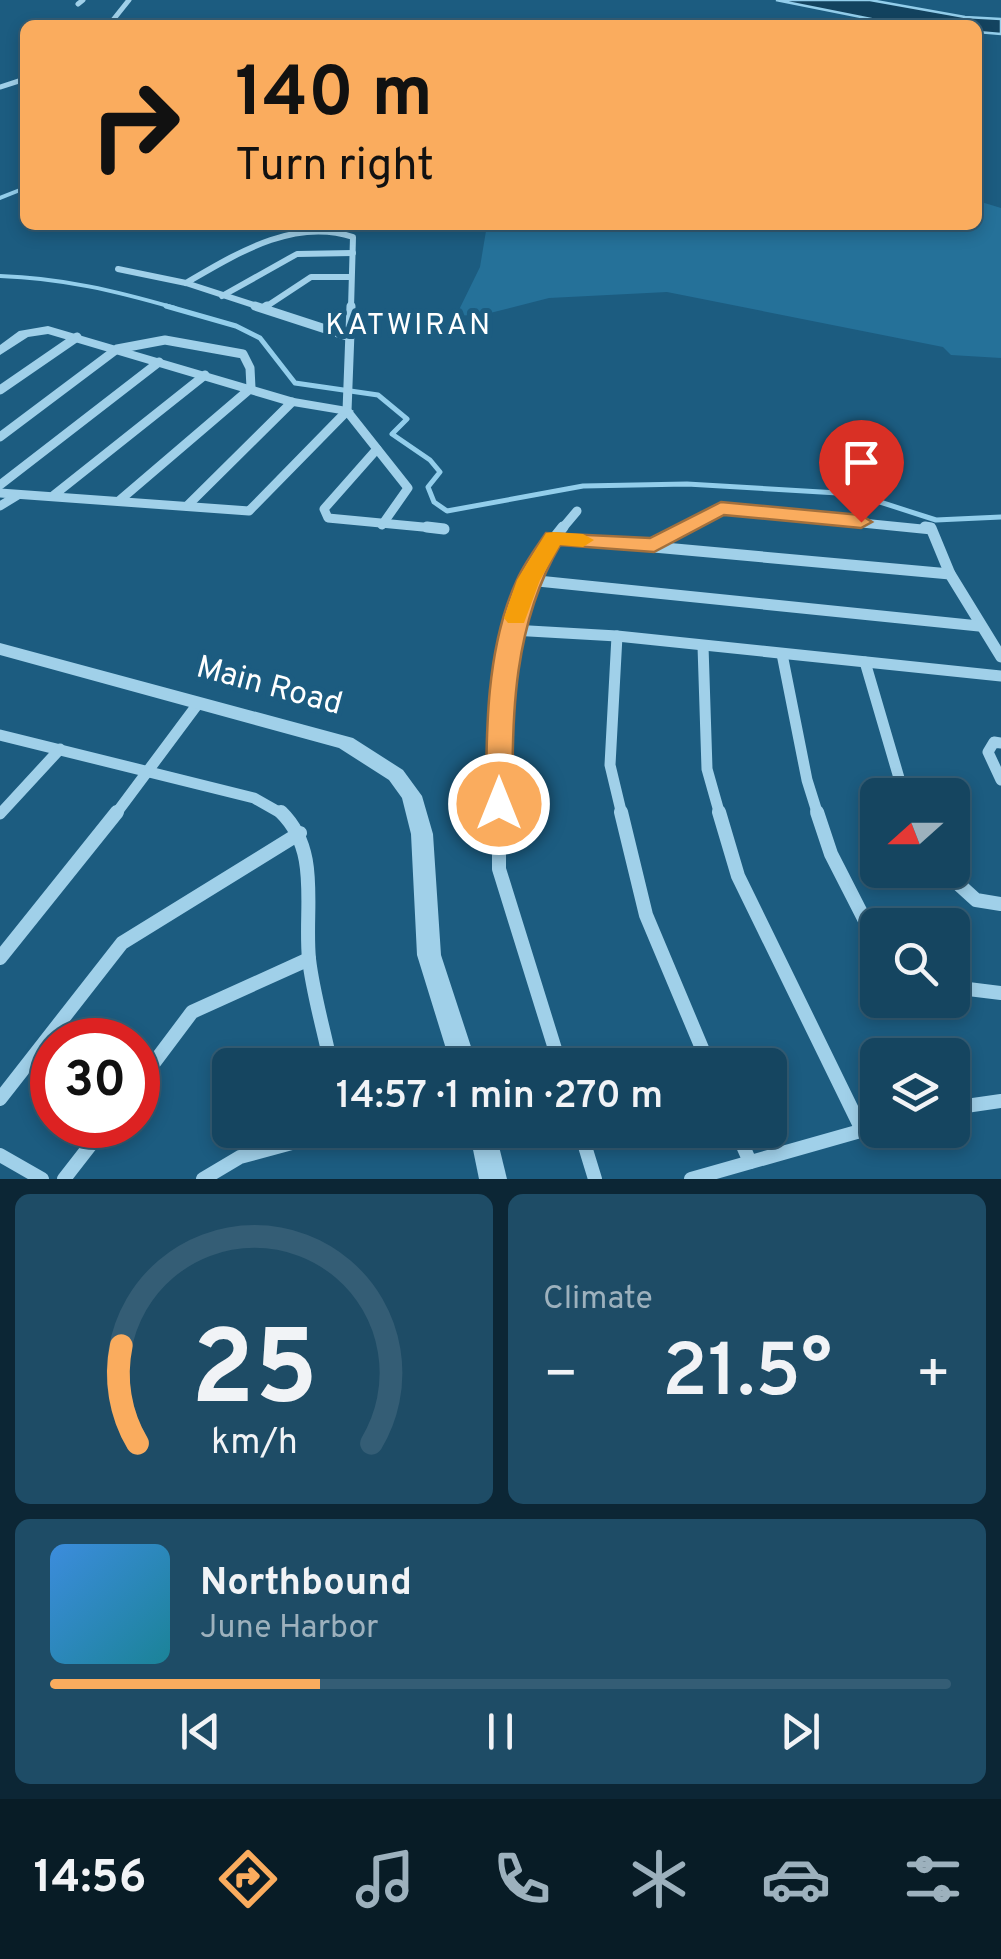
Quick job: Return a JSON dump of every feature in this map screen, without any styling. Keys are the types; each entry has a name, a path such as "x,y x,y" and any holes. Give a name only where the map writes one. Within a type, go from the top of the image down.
{"street":[{"path":"113,20 129,0"},
{"path":"186,284 260,242 284,236 346,233 353,237 347,399 377,449 408,488 382,526"},
{"path":"222,296 296,254 352,252"},
{"path":"118,269 186,284 347,336"},
{"path":"264,308 311,277 350,277"},
{"path":"0,351 36,331 117,348 292,402 347,399"},
{"path":"0,390 77,338"},
{"path":"0,438 117,348 138,340 182,338 242,354 250,368 250,388 120,500"},
{"path":"0,484 159,362"},
{"path":"54,496 206,375"},
{"path":"0,493 249,512 347,399"},
{"path":"187,506 292,402"},
{"path":"377,449 324,509 328,518 444,529"},
{"path":"0,506 19,494"},
{"path":"654,545 721,509 931,528 950,574 1001,656"},
{"path":"555,1048 500,869 499,740 512,630 528,580 554,538 577,511"},
{"path":"554,538 950,574"},
{"path":"528,580 979,626"},
{"path":"512,630 617,636 1001,676"},
{"path":"617,636 610,765 646,916 702,1048"},
{"path":"703,646 707,769 738,876 860,1109"},
{"name":"Main Road","path":"0,649 346,742 396,775 412,796 422,834 429,955 459,1048"},
{"path":"782,654 807,780 831,854 860,911"},
{"path":"865,662 899,778"},
{"path":"0,958 151,770 198,705"},
{"path":"0,735 254,798 283,813 300,833 308,870 309,960 327,1048"},
{"path":"1001,743 994,742 988,752 1001,780"},
{"path":"0,814 60,749"},
{"path":"0,1099 122,943 300,833"},
{"path":"963,888 976,900 1001,904"},
{"path":"160,1055 192,1012 309,960"},
{"path":"970,990 1001,993"},
{"path":"970,1105 1001,1101"},
{"path":"691,1179 860,1131"},
{"path":"64,1179 88,1148"},
{"path":"203,1179 240,1157 273,1148"},
{"path":"486,1148 493,1179"},
{"path":"586,1148 595,1179"},
{"path":"744,1148 750,1162"},
{"path":"0,1155 42,1179"}],"shaded area":[{"path":"776,0 870,0 965,17 1001,19 1001,34 982,32 982,20 876,20"},
{"path":"982,202 1001,208 1001,358 951,355 943,347 667,292 549,298 486,314 456,316 480,267 486,230 982,230"}],"waterway":[{"path":"0,198 20,190"},
{"path":"0,276 89,286 175,308"},
{"path":"166,306 236,326 260,338 295,383 378,395 407,419 392,434 430,460 440,472 428,487 434,502 447,511 583,486 687,484 855,494 936,520 1001,517"}],"slow traffic":[{"path":"516,618 528,580 554,538 583,540"}],"district":[{"name":"KATWIRAN","path":"409,326"}],"route":[{"path":"499,804 499,740 512,630 528,580 554,538 654,545 721,509 861,522"}]}
